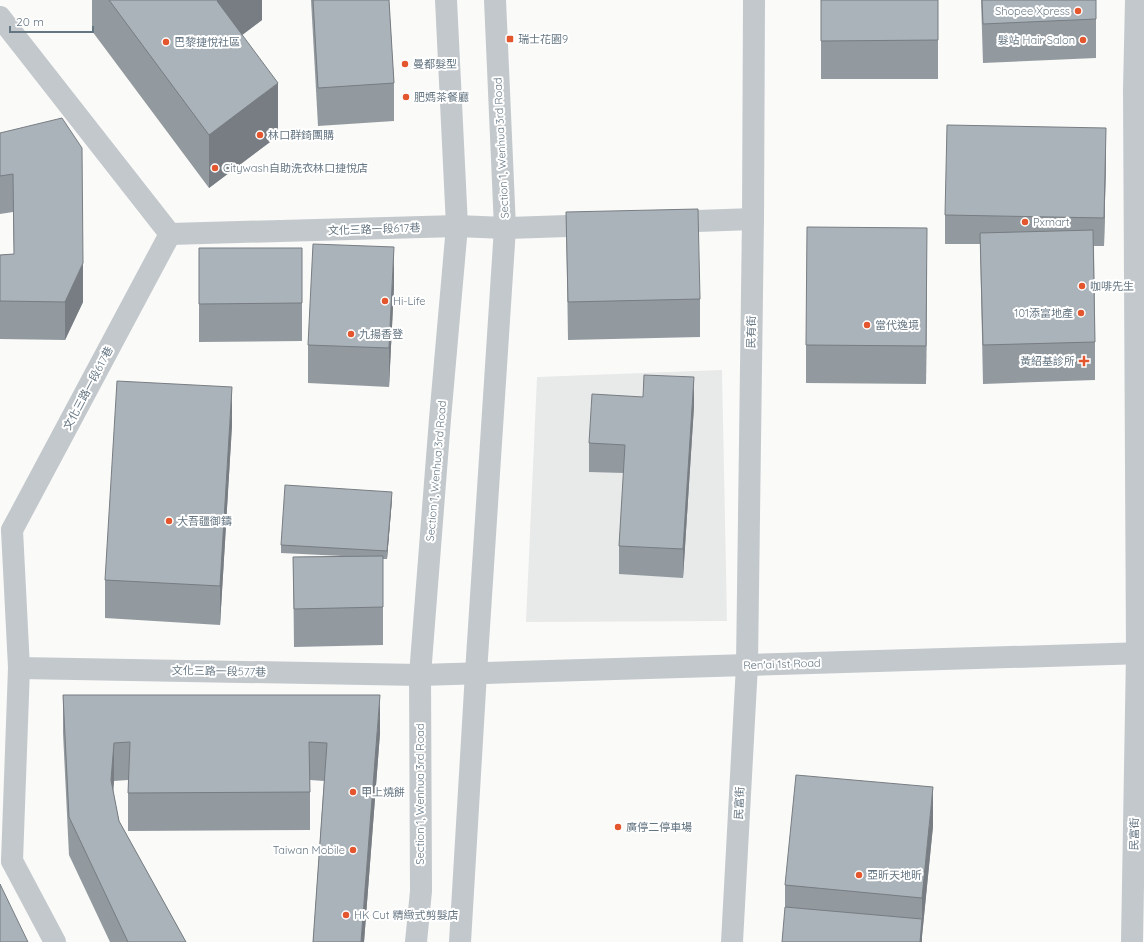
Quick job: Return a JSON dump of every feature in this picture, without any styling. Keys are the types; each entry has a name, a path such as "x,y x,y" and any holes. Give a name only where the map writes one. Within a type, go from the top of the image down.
{"street":[{"name":"Section 1, Wenhua 3rd Road","path":"416,942 421,891 420,674 457,226 446,0"},
{"name":"Section 1, Wenhua 3rd Road","path":"460,942 505,228 495,0"},
{"name":"民有街","path":"747,665 753,218 754,0"},
{"path":"1136,0 1139,90 1141,653"},
{"path":"0,17 170,234"},
{"path":"652,222 753,218"},
{"name":"文化三路一段617巷","path":"6,531 170,234 457,226 505,228 614,224"},
{"path":"6,531 19,668 6,861 56,942"},
{"name":"Ren'ai 1st Road","path":"420,674 1141,653"},
{"name":"民富街","path":"1132,942 1141,653"},
{"name":"民富街","path":"732,942 747,665"},
{"name":"文化三路一段577巷","path":"19,668 420,674"}],"shaded area":[{"path":"722,370 727,621 526,622 537,377"}],"building":[{"path":"109,0 218,0 217,1 278,83 209,135"},
{"path":"313,0 389,0 394,83 318,88"},
{"path":"821,0 938,0 938,40 821,41"},
{"path":"982,0 1096,0 1096,19 983,24"},
{"path":"62,118 82,148 83,263 65,302 0,301 0,255 14,254 13,174 0,176 0,133"},
{"name":"Pxmart","path":"947,125 1106,128 1104,218 945,215"},
{"path":"698,209 700,299 568,302 566,212"},
{"name":"當代逸境","path":"807,227 927,228 926,346 806,345"},
{"path":"1093,230 1095,342 983,345 980,233"},
{"name":"九揚香登","path":"313,244 394,247 389,348 308,345"},
{"path":"199,248 302,248 302,303 199,304"},
{"path":"644,375 694,377 683,549 619,546 625,445 589,443 592,394 643,397"},
{"name":"大吾疆御鑄","path":"117,381 232,387 220,586 105,580"},
{"path":"285,485 392,492 387,551 281,545"},
{"path":"383,556 383,607 294,609 293,557"},
{"path":"63,695 380,695 361,942 313,942 327,743 309,742 310,792 128,793 130,742 114,743 111,780 119,821 186,942 128,942 69,817"},
{"name":"亞昕天地昕","path":"796,775 933,787 922,898 785,885"},
{"path":"0,884 28,942 0,942"},
{"path":"785,907 922,919 920,942 782,942"}],"place":[{"name":"Shopee Xpress","path":"1078,11"},
{"name":"瑞士花園9","path":"510,39"},
{"name":"髮站 Hair Salon","path":"1083,40"},
{"name":"巴黎捷悅社區","path":"166,42"},
{"name":"曼都髮型","path":"405,64"},
{"name":"肥媽茶餐廳","path":"406,97"},
{"name":"林口群錡團購","path":"260,135"},
{"name":"Citywash自助洗衣林口捷悅店","path":"215,168"},
{"name":"Pxmart","path":"1025,222"},
{"name":"咖啡先生","path":"1082,286"},
{"name":"Hi-Life","path":"385,301"},
{"name":"101添富地產","path":"1081,313"},
{"name":"當代逸境","path":"867,325"},
{"name":"九揚香登","path":"351,334"},
{"name":"黃紹基診所","path":"1084,361"},
{"name":"大吾疆御鑄","path":"169,521"},
{"name":"甲上燒餅","path":"353,792"},
{"name":"廣停二停車場","path":"618,827"},
{"name":"Taiwan Mobile","path":"353,850"},
{"name":"亞昕天地昕","path":"859,875"},
{"name":"HK Cut 精緻式剪髮店","path":"346,915"}]}
